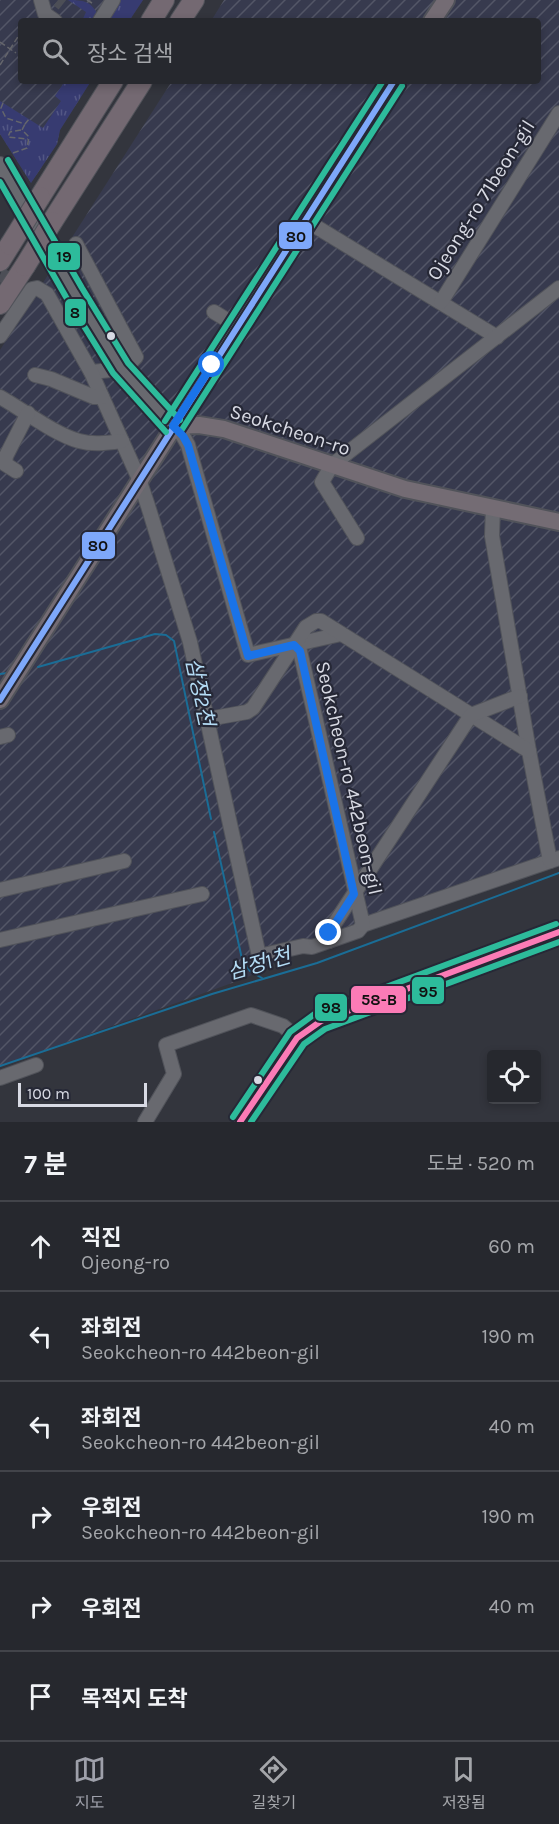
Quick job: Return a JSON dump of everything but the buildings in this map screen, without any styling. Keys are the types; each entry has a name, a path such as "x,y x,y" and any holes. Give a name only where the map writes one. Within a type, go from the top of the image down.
{"highway":[{"path":"153,18 164,0"},
{"path":"182,18 194,0"},
{"path":"5,253 111,84"},
{"path":"0,304 27,280 52,222 140,84"}],"main road":[{"path":"434,18 446,0"},
{"path":"0,700 392,84"},
{"name":"Seokcheon-ro","path":"173,426 200,425 224,429 405,489 559,522"}],"street":[{"path":"41,0 45,14 51,18"},
{"path":"100,18 103,2"},
{"name":"Ojeong-ro 71beon-gil","path":"441,302 557,116"},
{"path":"0,164 74,293 121,368 173,426"},
{"name":"Ojeong-ro 71beon-gil","path":"305,220 497,338"},
{"path":"76,244 136,357 121,368 91,372"},
{"path":"0,336 27,280 47,294 91,372 139,479 190,642 259,956 303,946 312,947 358,931 363,925 554,859 528,751 492,536 493,508"},
{"path":"357,538 322,482 332,465 559,288"},
{"path":"214,312 237,326"},
{"path":"35,375 51,379 94,397 102,397"},
{"path":"0,397 67,436 99,444 122,441"},
{"path":"16,471 5,464 6,456 28,413"},
{"name":"Seokcheon-ro 442beon-gil","path":"173,426 188,445 248,656 294,645 300,651 354,894 363,925"},
{"path":"208,719 247,712 253,708 306,627 316,621 321,621 528,751"},
{"path":"329,941 329,933 471,715 520,696"},
{"path":"0,890 124,861"},
{"path":"0,940 202,894"},
{"path":"240,1122 297,1038 321,1021 559,932"},
{"path":"145,1122 174,1074 166,1045 251,1015 283,1026 297,1038"},
{"path":"0,1078 36,1065"}],"path":[{"path":"87,0 103,2"},
{"path":"0,65 18,37"},
{"path":"0,48 1,43 16,52"},
{"path":"3,103 1,108 6,118 25,124"},
{"path":"14,138 29,119"},
{"path":"13,153 27,148 29,140 26,133 21,130 15,130 8,135 8,137 29,140"}],"shaded area":[{"path":"0,0 143,0 131,18 18,18 18,84 89,84 60,130 57,144 31,183 0,134"},
{"path":"224,0 559,0 559,856 310,944 246,978 0,1066 0,350 170,84 541,84 541,18 213,18"}],"green space":[{"path":"68,0 89,4 98,15 97,18 83,18 86,12"},
{"path":"120,0 143,0 131,18 108,18"},
{"path":"63,84 89,84 60,130 57,144 31,183 0,134 0,101 43,128 61,101 55,96"}],"waterway":[{"name":"삼정2천","path":"38,667 155,634 166,635 174,641 211,819"},
{"name":"삼정2천","path":"0,674 8,673"},
{"name":"삼정2천","path":"214,832 242,959 250,971 262,978"},
{"name":"삼정1천","path":"0,1066 212,994 317,963 559,873"}],"tunnel":[{"path":"58,0 63,4"},
{"path":"0,275 23,284"}],"transit line":[{"name":"19","path":"165,421 381,84"},
{"name":"80","path":"0,700 392,84"},
{"name":"8","path":"181,431 402,86"},
{"name":"19","path":"8,160 128,363 180,420"},
{"name":"8","path":"0,182 113,373 166,432"},
{"name":"98","path":"233,1117 290,1032 316,1013 556,924"},
{"name":"58-B","path":"240,1122 297,1038 321,1021 559,932"},
{"name":"95","path":"251,1122 304,1044 325,1029 559,942"}],"route":[{"path":"212,365 173,426 188,445 248,656 294,645 300,651 354,894 329,933"}]}
